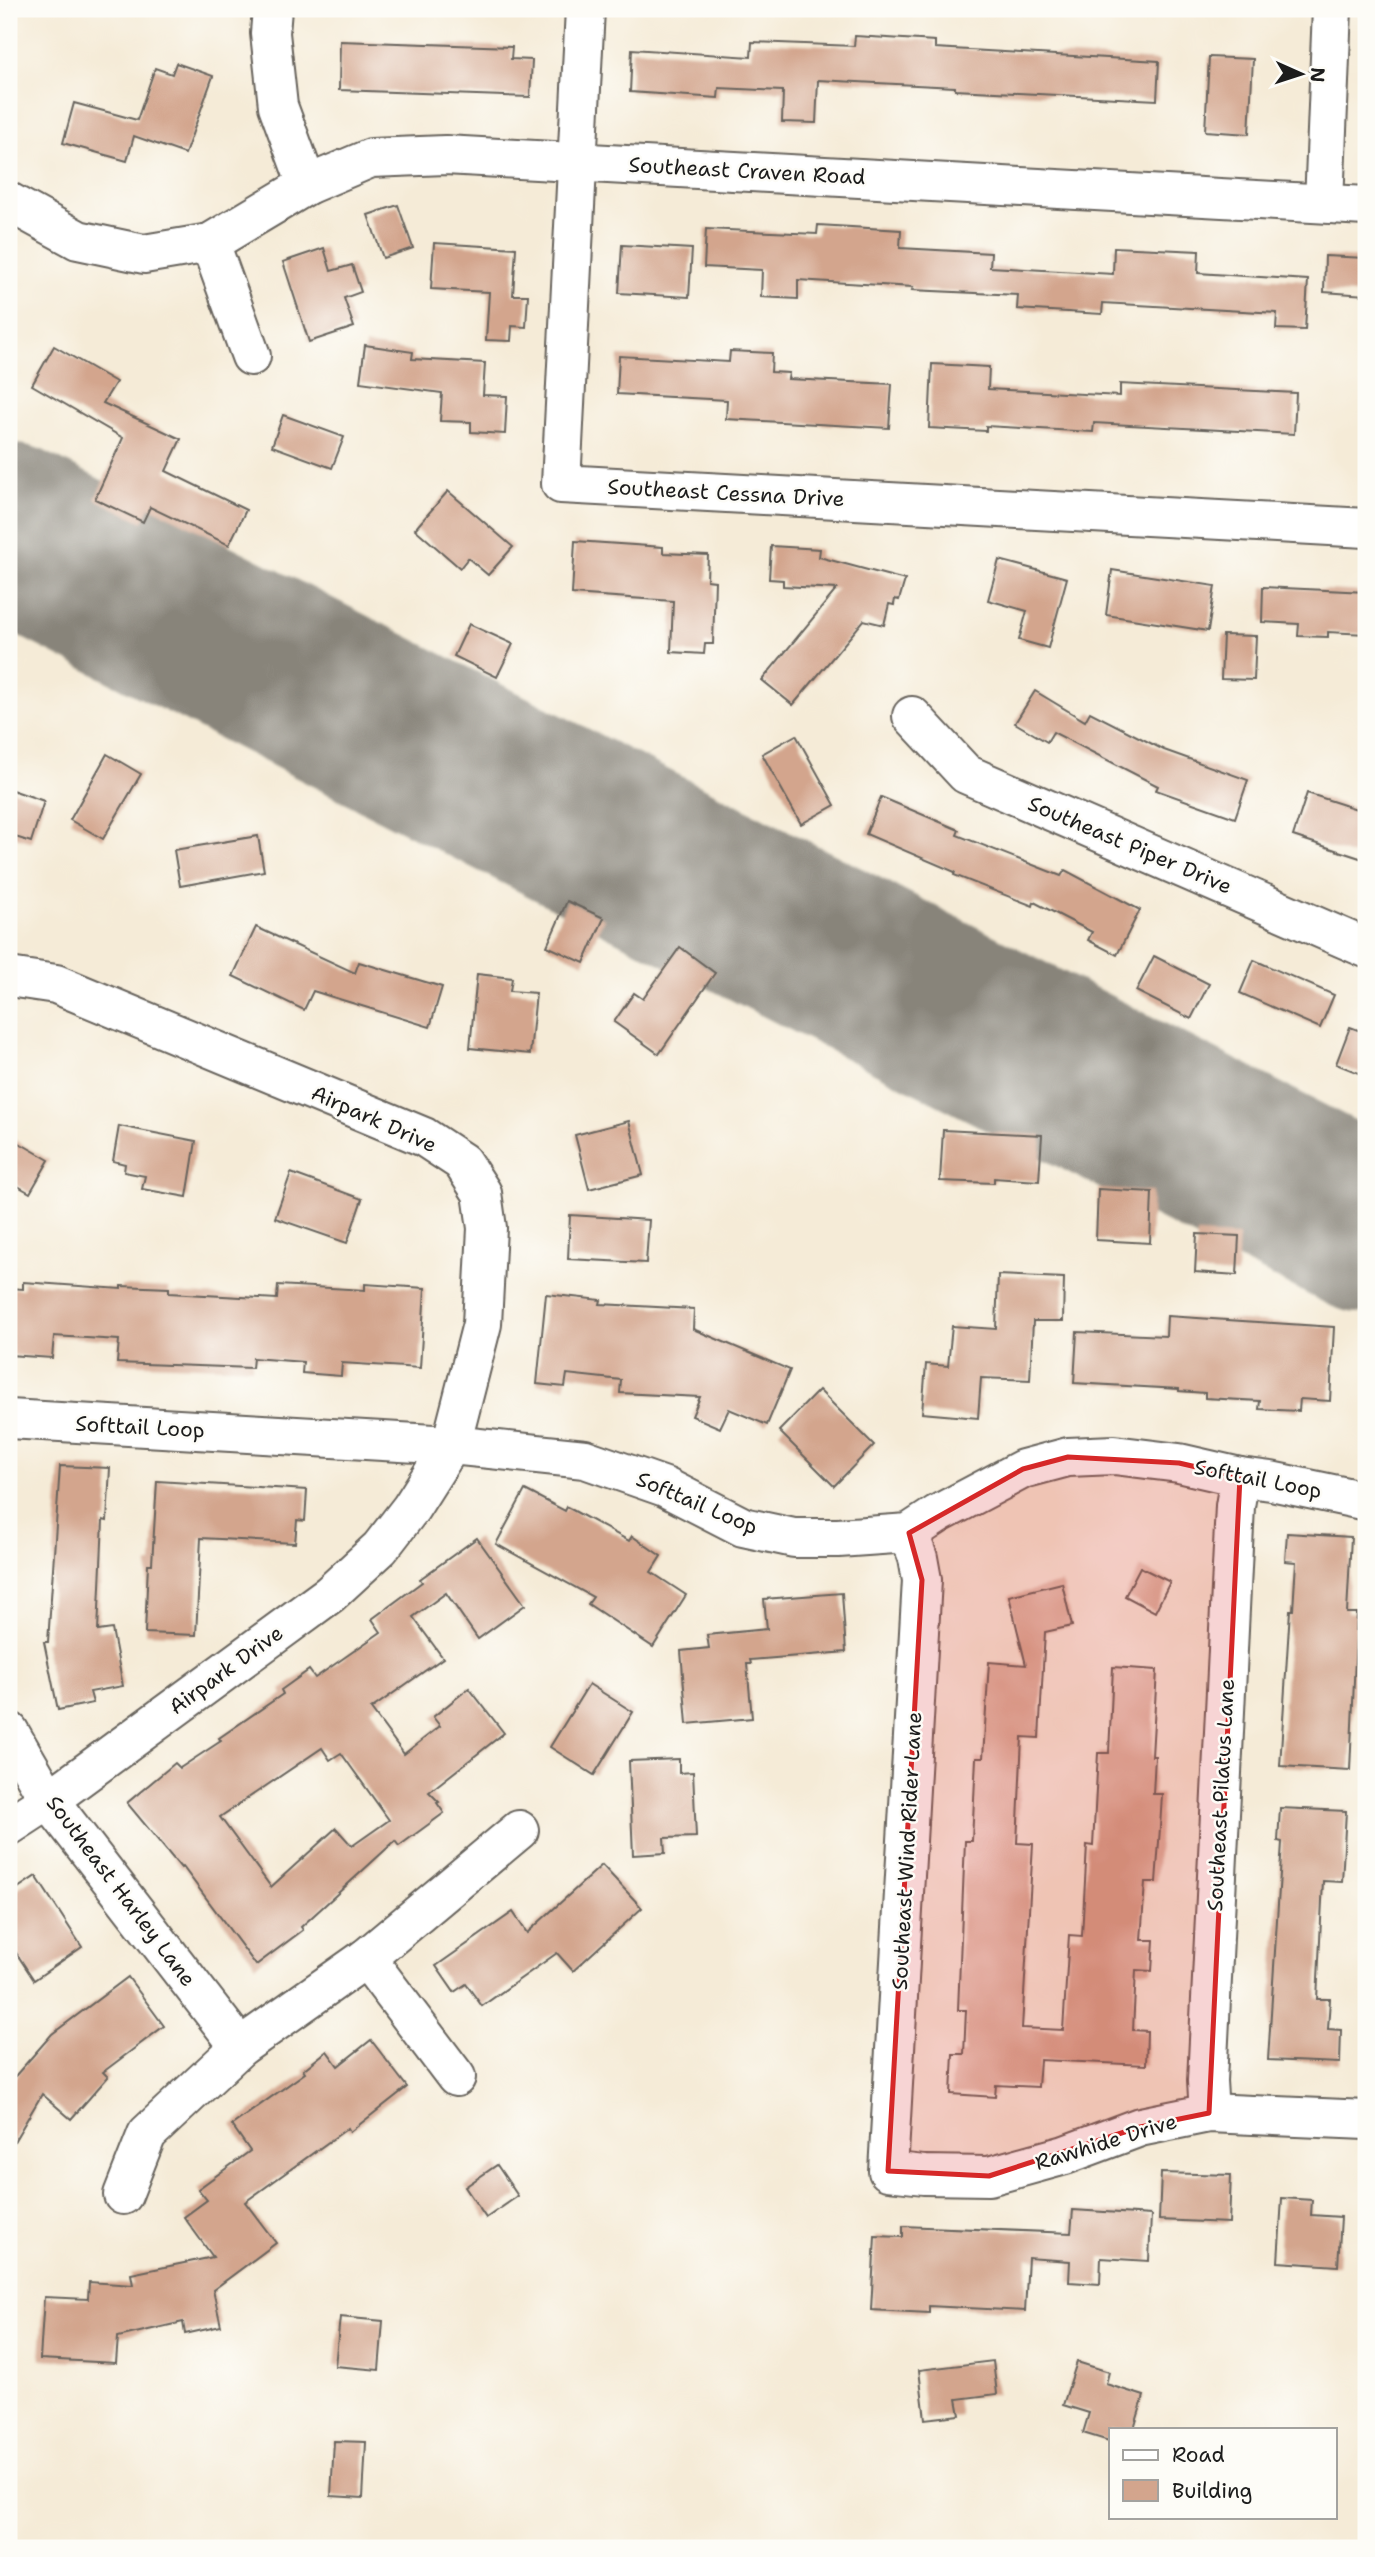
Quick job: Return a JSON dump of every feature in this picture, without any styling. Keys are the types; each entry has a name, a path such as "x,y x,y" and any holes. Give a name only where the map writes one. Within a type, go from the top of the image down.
{"street":[{"path":"272,9 270,33 278,106 307,185"},
{"name":"Southeast Cessna Drive","path":"585,9 561,484 1366,528"},
{"path":"1324,204 1332,9"},
{"name":"Southeast Craven Road","path":"9,202 78,240 144,254 210,243 307,185 372,158 445,155 1366,206"},
{"path":"210,243 251,356"},
{"name":"Southeast Piper Drive","path":"912,716 966,774 1366,948"},
{"name":"Airpark Drive","path":"9,976 56,984 424,1137 463,1162 482,1192 487,1228 482,1324 451,1445 411,1508 380,1548 330,1594 49,1800 9,1826"},
{"name":"Softtail Loop","path":"9,1419 451,1445 585,1458 665,1487 743,1527 794,1538 909,1533 938,1514 1023,1469 1068,1457 1114,1455 1179,1463 1366,1501"},
{"name":"Southeast Pilatus Lane","path":"1209,2113 1207,2081 1235,1506 1240,1477"},
{"name":"Southeast Wind Rider Lane","path":"888,2171 922,1580 909,1533"},
{"name":"Southeast Harley Lane","path":"9,1731 49,1800 240,2047"},
{"path":"123,2195 148,2134 240,2047 366,1958 519,1830"},
{"path":"366,1958 456,2077"},
{"name":"Rawhide Drive","path":"888,2171 923,2175 989,2175 1065,2155 1140,2127 1209,2113 1366,2120"}],"highlighted area":[{"path":"1068,1457 1179,1463 1240,1477 1209,2113 1140,2127 989,2176 888,2171 922,1580 909,1533 1023,1469"}],"building":[{"path":"855,36 935,41 935,48 1159,61 1157,100 818,80 816,123 782,122 783,91 719,88 718,98 630,92 632,49 751,57 752,42 854,46"},
{"path":"340,41 512,47 511,59 532,60 530,97 339,90"},
{"path":"1209,57 1253,59 1249,134 1205,131"},
{"path":"176,63 213,76 185,154 134,136 127,161 63,143 74,103 137,120 155,68 172,74"},
{"path":"398,205 413,248 383,258 368,215"},
{"path":"818,225 901,230 900,248 991,253 990,267 1113,274 1114,247 1199,251 1198,273 1308,280 1305,330 1276,329 1277,313 1103,303 1102,314 1017,309 1018,295 912,290 913,287 798,280 798,299 761,297 762,270 704,267 706,229 817,234"},
{"path":"434,243 516,248 513,295 528,295 526,327 512,326 511,341 486,340 489,292 431,289"},
{"path":"622,245 692,249 689,297 619,293"},
{"path":"324,248 331,271 352,265 361,292 344,298 354,327 309,342 283,262"},
{"path":"1325,256 1366,258 1366,295 1324,292"},
{"path":"365,345 413,352 412,359 485,363 483,395 507,396 505,434 471,432 471,422 440,421 442,393 360,382"},
{"path":"54,346 116,382 103,403 181,439 166,471 246,510 229,545 150,507 143,522 95,499 123,438 32,385"},
{"path":"730,351 772,353 771,372 789,373 788,379 892,384 889,428 726,419 727,400 617,394 619,356 729,362"},
{"path":"932,364 989,367 988,389 1120,396 1120,384 1296,393 1294,434 1094,423 1093,432 986,426 986,431 929,428"},
{"path":"283,415 344,437 332,468 272,446"},
{"path":"448,491 513,547 488,575 468,558 460,568 415,529"},
{"path":"575,541 663,547 663,553 708,555 707,580 715,581 713,644 705,644 704,654 671,652 673,601 572,594"},
{"path":"771,546 820,549 819,557 905,580 899,600 895,599 894,605 889,604 884,625 864,620 793,705 762,680 837,589 783,586 783,580 769,579"},
{"path":"999,560 1067,578 1048,648 1019,640 1027,611 988,600"},
{"path":"1112,570 1215,586 1208,631 1106,615"},
{"path":"1263,587 1366,592 1366,634 1328,632 1328,637 1298,636 1299,624 1262,622"},
{"path":"469,624 513,644 497,677 454,656"},
{"path":"1223,635 1256,636 1254,680 1221,679"},
{"path":"1035,691 1085,721 1090,712 1164,750 1248,780 1235,818 1156,790 1158,786 1053,732 1047,742 1015,723"},
{"path":"796,735 835,805 801,824 762,754"},
{"path":"107,754 141,774 103,839 70,820"},
{"path":"9,789 44,801 31,842 9,835"},
{"path":"1307,793 1366,812 1366,860 1293,836"},
{"path":"881,797 959,830 957,835 1061,876 1065,870 1140,910 1117,955 1088,940 1092,932 1034,902 1033,906 954,875 955,872 866,834"},
{"path":"258,836 264,871 180,886 174,850"},
{"path":"567,901 604,918 584,963 547,946"},
{"path":"256,927 355,973 359,962 442,987 430,1027 313,991 304,1010 233,976"},
{"path":"680,947 715,973 659,1054 614,1022 634,993 643,999"},
{"path":"1154,956 1209,984 1191,1019 1136,991"},
{"path":"1254,960 1334,995 1320,1028 1240,993"},
{"path":"477,974 512,978 510,991 536,993 530,1054 470,1048"},
{"path":"1350,1027 1366,1033 1366,1076 1336,1064"},
{"path":"629,1121 643,1175 589,1189 575,1135"},
{"path":"119,1126 196,1141 187,1197 142,1189 145,1176 124,1172 125,1164 113,1161"},
{"path":"943,1130 1042,1135 1039,1181 994,1178 994,1183 940,1181"},
{"path":"9,1137 49,1160 30,1193 9,1181"},
{"path":"291,1173 362,1199 347,1243 275,1218"},
{"path":"1098,1189 1152,1192 1150,1243 1096,1240"},
{"path":"570,1215 649,1220 646,1263 568,1259"},
{"path":"1197,1234 1239,1236 1237,1275 1195,1272"},
{"path":"998,1275 1064,1278 1063,1321 1033,1321 1030,1380 981,1378 978,1418 922,1413 926,1364 948,1366 952,1326 996,1329"},
{"path":"23,1282 121,1289 121,1286 169,1288 169,1293 277,1299 278,1285 365,1290 365,1284 425,1288 420,1368 342,1363 341,1376 302,1373 303,1362 253,1358 252,1368 117,1363 119,1340 54,1336 52,1358 9,1355 9,1288 23,1289"},
{"path":"546,1294 601,1300 600,1304 694,1309 693,1329 790,1370 767,1425 729,1409 720,1428 692,1416 700,1397 620,1393 621,1380 567,1374 565,1387 537,1384"},
{"path":"1167,1316 1334,1327 1330,1401 1300,1399 1299,1411 1259,1409 1260,1401 1205,1398 1205,1393 1179,1389 1074,1383 1077,1332 1166,1336"},
{"path":"819,1390 874,1445 834,1486 779,1431"},
{"path":"60,1466 110,1468 107,1521 103,1520 98,1631 112,1629 123,1686 90,1692 93,1703 58,1710 44,1642 48,1642"},
{"path":"157,1481 307,1490 305,1521 297,1520 295,1543 201,1538 196,1635 145,1633 148,1564 152,1564"},
{"path":"525,1490 565,1511 567,1507 629,1541 632,1536 661,1556 651,1572 686,1595 653,1647 588,1604 593,1597 496,1544"},
{"path":"1287,1533 1351,1537 1347,1613 1357,1613 1350,1770 1280,1766 1290,1610 1293,1610 1296,1562 1285,1561"},
{"path":"477,1538 525,1605 478,1639 446,1593 413,1617 443,1658 371,1709 404,1754 440,1726 433,1717 469,1688 504,1733 429,1792 439,1802 437,1803 444,1813 399,1846 395,1841 301,1927 303,1930 256,1965 183,1867 181,1868 127,1803 175,1763 180,1768 221,1741 219,1738 283,1694 281,1690 309,1670 315,1678 381,1632 372,1619 422,1582 420,1579","holes":["322,1748 330,1760 341,1753 389,1820 352,1846 336,1828 271,1887 220,1817"]},
{"path":"1140,1567 1170,1582 1155,1612 1125,1596"},
{"path":"1062,1583 1072,1626 1045,1632 1039,1738 1022,1737 1017,1843 1033,1844 1022,2028 1063,2030 1069,1935 1082,1936 1087,1845 1093,1846 1098,1753 1109,1753 1113,1667 1157,1670 1152,1756 1155,1756 1153,1794 1162,1794 1160,1828 1156,1882 1145,1882 1141,1940 1154,1940 1152,1971 1136,1970 1133,2030 1147,2031 1146,2065 1040,2060 1038,2087 996,2085 995,2097 951,2094 953,2054 964,2054 966,2010 958,2010 965,1841 972,1841 976,1758 983,1758 989,1662 1026,1665 1009,1596"},
{"path":"842,1593 846,1652 750,1660 751,1664 747,1664 752,1718 687,1724 681,1651 709,1648 707,1635 767,1629 764,1599"},
{"path":"589,1684 633,1712 594,1775 550,1747"},
{"path":"679,1759 679,1773 693,1772 696,1837 664,1838 665,1853 633,1855 629,1761"},
{"path":"1280,1808 1346,1811 1342,1882 1323,1881 1317,1999 1330,1999 1328,2029 1341,2030 1340,2063 1268,2060 1282,1842 1278,1841"},
{"path":"602,1865 642,1908 573,1971 557,1953 482,2006 466,1984 454,1992 436,1966 513,1912 527,1933"},
{"path":"36,1876 82,1947 34,1980 9,1942 9,1894"},
{"path":"128,1977 164,2026 103,2072 108,2077 71,2119 42,2094 9,2150 9,2083 52,2034"},
{"path":"371,2040 407,2087 350,2132 348,2128 245,2202 276,2243 213,2290 221,2326 185,2334 183,2322 118,2337 116,2363 40,2359 44,2297 88,2299 89,2282 133,2285 131,2274 213,2257 184,2217 207,2200 198,2189 250,2151 232,2125 305,2073 303,2070 327,2051 338,2066"},
{"path":"497,2165 518,2196 486,2218 465,2187"},
{"path":"1161,2173 1231,2175 1229,2223 1159,2220"},
{"path":"1282,2198 1312,2200 1311,2215 1341,2217 1338,2266 1278,2262"},
{"path":"1073,2210 1151,2215 1149,2261 1101,2258 1100,2284 1069,2282 1070,2261 1028,2258 1025,2311 929,2306 929,2313 871,2310 875,2236 903,2237 903,2226 1071,2233"},
{"path":"340,2317 383,2321 379,2370 335,2366"},
{"path":"993,2361 997,2394 957,2399 960,2415 925,2419 919,2370"},
{"path":"1077,2362 1109,2372 1106,2384 1144,2396 1134,2428 1109,2428 1109,2441 1083,2433 1089,2413 1063,2405"},
{"path":"334,2441 366,2442 363,2498 331,2496"}],"runway":[{"path":"9,532 1366,1225"}]}
